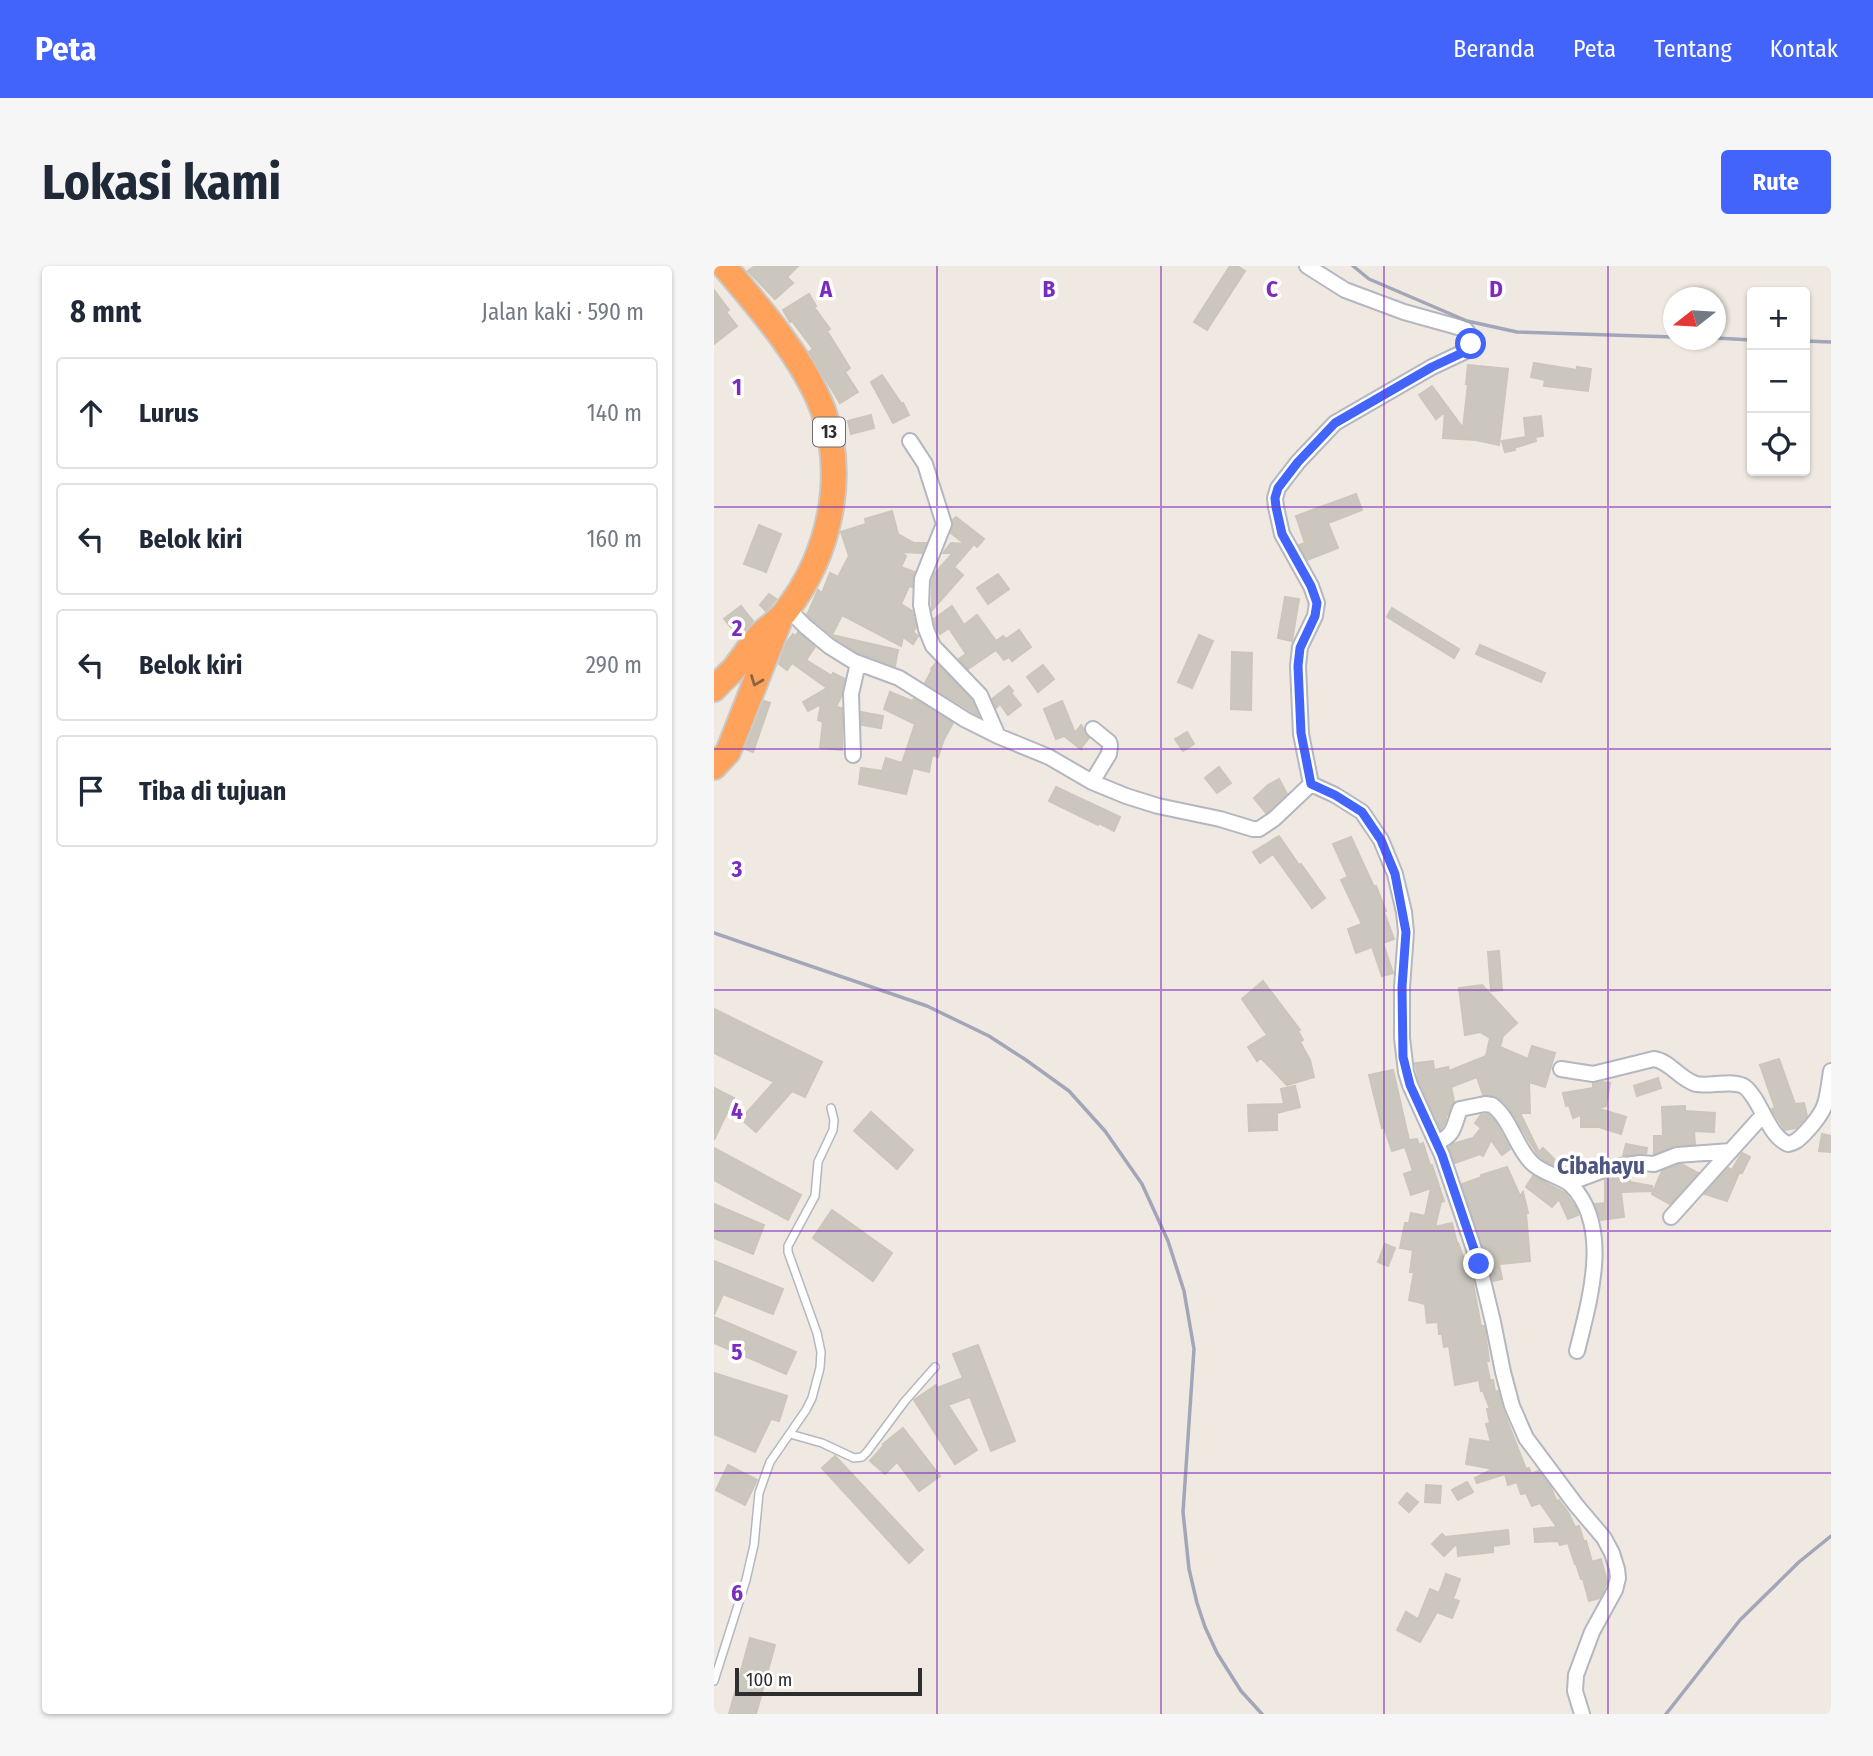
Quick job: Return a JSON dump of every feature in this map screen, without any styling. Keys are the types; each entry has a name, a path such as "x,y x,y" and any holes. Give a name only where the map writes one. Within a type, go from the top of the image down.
{"highway":[{"name":"13","path":"714,767 728,752 784,614 818,558 830,515 834,479 830,437 815,393 757,305 724,266"},
{"name":"13","path":"714,689 769,626 784,614"}],"street":[{"path":"1307,266 1345,290 1404,312 1465,329 1471,335 1472,341 1470,348 1464,352 1432,367 1335,423 1298,462 1278,488 1275,498 1282,534 1311,586 1317,603 1315,616 1300,648 1298,666 1301,733 1311,784"},
{"path":"910,441 925,464 944,524 922,579 921,605 926,629 933,646 977,690 998,736"},
{"path":"784,614 858,663 899,678 965,720 1049,757 1092,782 1158,806 1259,829 1274,819 1311,784"},
{"path":"853,755 851,694 858,663"},
{"path":"1092,782 1110,749 1109,742 1093,729"},
{"path":"1311,784 1362,812 1381,840 1395,874 1406,932 1402,987 1403,1057 1410,1085 1437,1142 1479,1264 1512,1406 1526,1438 1604,1538 1617,1569 1615,1590 1592,1632 1576,1675 1575,1691 1582,1714"},
{"path":"1561,1069 1593,1074 1658,1059 1692,1083 1735,1084 1744,1087 1783,1142 1788,1144 1797,1141 1822,1113 1831,1071"},
{"path":"1437,1142 1447,1139 1452,1132 1460,1109 1492,1105 1532,1163 1575,1189 1588,1213 1595,1244 1590,1303 1577,1351"},
{"path":"1671,1217 1763,1115"},
{"path":"1569,1183 1609,1168 1640,1163 1654,1164 1677,1155 1731,1151"}],"lane":[{"path":"714,1681 746,1580 754,1545 759,1493 770,1462 812,1398 820,1368 821,1352 817,1333 788,1246 815,1196 818,1162 834,1130 831,1108"},
{"path":"790,1434 822,1443 851,1457 862,1457 935,1367"}],"building":[{"path":"755,266 798,266 787,277 793,283 775,299 748,271"},
{"path":"1230,266 1237,266 1245,271 1207,330 1194,322"},
{"path":"714,290 737,326 714,344"},
{"path":"809,294 816,306 814,307 830,329 827,331 850,368 845,372 858,392 840,403 809,352 813,349 783,310"},
{"path":"1534,363 1577,370 1577,367 1591,369 1588,391 1544,386 1545,380 1531,377"},
{"path":"1468,365 1508,369 1499,445 1476,440 1443,438 1445,412 1436,419 1419,395 1432,386 1463,428"},
{"path":"882,375 909,415 893,423 871,382"},
{"path":"871,415 874,428 851,434 848,421"},
{"path":"1541,416 1543,436 1535,437 1536,441 1505,452 1502,441 1526,437 1524,418"},
{"path":"1356,494 1362,510 1328,523 1338,548 1307,560 1299,545 1305,543 1296,516"},
{"path":"892,511 898,534 914,543 926,543 922,553 901,552 906,556 901,567 914,572 912,587 909,586 901,604 912,611 916,627 913,632 918,636 913,644 903,637 901,646 842,615 832,635 898,650 895,666 857,652 835,638 807,615 818,590 822,593 830,573 838,577 849,556 841,532 866,524 865,519"},
{"path":"956,517 984,539 977,547 974,544 954,567 963,575 932,610 934,574 953,553 943,553 951,543 965,544 951,533"},
{"path":"759,525 781,534 766,572 744,564"},
{"path":"998,574 1009,589 988,604 977,588"},
{"path":"769,594 776,599 766,611 760,605"},
{"path":"1285,597 1299,599 1292,641 1278,638"},
{"path":"741,606 753,621 739,637 724,619"},
{"path":"952,606 964,625 977,615 996,641 1003,636 1006,639 1019,630 1031,647 1012,661 1009,657 1004,660 996,650 968,669 959,659 966,654 949,628 940,634 935,626 934,619"},
{"path":"1392,608 1459,649 1454,658 1387,617"},
{"path":"798,632 815,647 806,660 832,676 833,673 845,679 836,707 842,708 842,750 820,748 823,722 818,720 821,704 808,711 803,702 827,688 792,663 787,670 779,664 787,642"},
{"path":"1199,635 1213,641 1192,688 1178,682"},
{"path":"1480,645 1545,673 1541,682 1476,654"},
{"path":"1232,652 1252,653 1251,710 1231,709"},
{"path":"936,663 972,700 978,715 925,683"},
{"path":"1043,665 1054,679 1038,692 1027,677"},
{"path":"1009,686 1021,705 1008,715 1000,704 996,708 992,699"},
{"path":"890,692 912,701 914,699 953,723 938,757 932,755 929,772 913,768 906,794 859,784 861,768 882,771 886,758 902,763 915,724 884,709"},
{"path":"764,701 770,703 753,752 745,749"},
{"path":"1062,701 1075,733 1081,725 1089,738 1082,750 1064,736 1056,739 1044,709"},
{"path":"861,712 883,716 881,728 862,725"},
{"path":"1187,732 1194,744 1183,751 1175,739"},
{"path":"1219,767 1231,783 1217,793 1205,778"},
{"path":"1279,779 1287,794 1266,813 1254,798"},
{"path":"1056,787 1120,817 1114,831 1049,801"},
{"path":"1279,836 1325,898 1312,908 1273,854 1260,863 1253,852"},
{"path":"1351,837 1374,887 1376,886 1394,939 1383,943 1393,973 1382,976 1372,947 1356,953 1348,929 1362,924 1341,880 1348,877 1333,844"},
{"path":"1499,951 1502,990 1491,991 1488,952"},
{"path":"1263,981 1300,1030 1298,1031 1303,1040 1300,1042 1310,1060 1314,1077 1287,1085 1261,1058 1257,1061 1248,1047 1267,1035 1242,999"},
{"path":"1482,985 1517,1023 1503,1036 1500,1047 1528,1059 1532,1046 1555,1053 1545,1087 1529,1082 1530,1113 1520,1113 1539,1152 1543,1148 1561,1166 1575,1168 1574,1171 1570,1172 1545,1161 1538,1155 1506,1104 1494,1096 1483,1095 1477,1077 1451,1087 1454,1101 1441,1129 1419,1082 1415,1063 1433,1061 1434,1070 1448,1067 1449,1071 1486,1056 1490,1038 1480,1032 1465,1035 1459,988"},
{"path":"714,1009 822,1062 805,1097 792,1091 756,1132 741,1119 774,1082 714,1053"},
{"path":"1779,1059 1795,1104 1804,1103 1807,1116 1796,1128 1785,1130 1773,1112 1772,1109 1775,1108 1760,1065"},
{"path":"1393,1070 1409,1140 1417,1139 1419,1145 1423,1143 1444,1201 1441,1202 1435,1227 1452,1223 1457,1243 1470,1267 1481,1326 1484,1326 1485,1331 1490,1380 1493,1380 1495,1392 1498,1391 1526,1469 1529,1468 1531,1474 1538,1471 1550,1486 1557,1502 1559,1500 1569,1514 1575,1527 1579,1526 1592,1562 1601,1559 1607,1582 1600,1598 1589,1601 1568,1543 1560,1545 1558,1541 1535,1542 1534,1529 1557,1527 1540,1503 1532,1506 1526,1493 1521,1494 1517,1482 1508,1485 1505,1474 1477,1483 1475,1478 1493,1469 1466,1464 1470,1439 1491,1442 1486,1424 1490,1423 1487,1409 1490,1409 1479,1380 1455,1385 1449,1346 1444,1347 1438,1322 1427,1323 1425,1304 1409,1300 1414,1272 1410,1272 1413,1250 1400,1248 1405,1223 1409,1223 1411,1213 1425,1216 1431,1188 1411,1195 1404,1174 1413,1171 1405,1147 1392,1151 1384,1127 1382,1128 1369,1075"},
{"path":"1658,1078 1661,1088 1637,1096 1634,1086"},
{"path":"1593,1083 1610,1083 1606,1106 1597,1110 1626,1117 1621,1134 1599,1127 1581,1127 1581,1115 1573,1118 1569,1105 1566,1106 1563,1093 1593,1088"},
{"path":"1295,1086 1300,1107 1277,1113 1277,1130 1249,1131 1248,1105 1284,1104 1281,1089"},
{"path":"714,1088 734,1098 714,1140"},
{"path":"1685,1106 1685,1111 1715,1113 1714,1132 1694,1131 1695,1144 1674,1146 1654,1154 1654,1136 1663,1136 1662,1107"},
{"path":"871,1112 913,1150 897,1169 854,1131"},
{"path":"1488,1114 1510,1149 1502,1155 1491,1140 1483,1156 1480,1154 1455,1163 1449,1147 1473,1138 1481,1128 1475,1123 1481,1115"},
{"path":"1822,1134 1831,1136 1831,1152 1819,1151"},
{"path":"1626,1144 1647,1148 1646,1154 1623,1156"},
{"path":"714,1148 801,1195 788,1220 714,1180"},
{"path":"1742,1153 1750,1157 1742,1173 1733,1168"},
{"path":"1681,1164 1698,1173 1670,1204 1652,1194 1662,1171"},
{"path":"1507,1167 1520,1196 1523,1192 1528,1213 1530,1261 1499,1264 1502,1279 1493,1281 1462,1184"},
{"path":"1728,1168 1739,1173 1727,1201 1705,1194"},
{"path":"1630,1174 1630,1182 1652,1186 1652,1191 1621,1192 1624,1217 1601,1220 1595,1204 1605,1203 1605,1180"},
{"path":"1533,1176 1565,1193 1578,1215 1568,1219 1559,1199 1552,1207 1526,1187"},
{"path":"714,1204 764,1225 753,1254 714,1238"},
{"path":"832,1210 892,1253 873,1281 813,1238"},
{"path":"1385,1244 1395,1248 1388,1266 1378,1262"},
{"path":"714,1261 783,1289 773,1314 723,1294 714,1315"},
{"path":"714,1317 796,1352 786,1374 714,1343"},
{"path":"978,1345 1015,1441 991,1451 970,1397 948,1405 977,1450 955,1464 914,1400 936,1385 937,1388 963,1378 953,1354"},
{"path":"714,1373 787,1396 779,1421 771,1419 755,1452 714,1434"},
{"path":"903,1428 940,1476 919,1491 897,1462 885,1474 870,1461 883,1444"},
{"path":"835,1456 923,1550 909,1563 822,1468"},
{"path":"728,1465 757,1480 745,1505 716,1490"},
{"path":"1467,1482 1473,1492 1458,1500 1452,1490"},
{"path":"1426,1485 1441,1486 1440,1503 1425,1502"},
{"path":"1407,1493 1418,1502 1409,1512 1399,1503"},
{"path":"1508,1530 1509,1544 1493,1546 1493,1552 1458,1556 1457,1543 1444,1556 1432,1544 1442,1534 1445,1537"},
{"path":"1446,1574 1460,1579 1453,1599 1459,1601 1452,1618 1437,1612 1420,1642 1397,1630 1406,1612 1418,1619 1430,1589 1439,1593"},
{"path":"750,1638 775,1645 756,1714 729,1714"}],"railway":[{"path":"1353,266 1369,279 1467,321 1517,332 1663,337"},
{"path":"1726,339 1747,340"},
{"path":"1810,341 1831,342"},
{"path":"714,933 927,1006 989,1036 1069,1091 1105,1131 1142,1184 1168,1241 1184,1291 1194,1349 1183,1512 1189,1569 1197,1603 1217,1653 1241,1691 1262,1714"},
{"path":"1666,1714 1740,1620 1799,1562 1831,1536"}],"district":[{"name":"Cibahayu","path":"1601,1166"}],"route":[{"path":"1471,344 1464,352 1432,367 1335,423 1281,483 1275,498 1282,534 1311,586 1317,603 1315,616 1300,648 1298,666 1301,733 1311,784 1362,812 1381,840 1395,874 1406,932 1402,987 1403,1057 1410,1085 1432,1129 1479,1264"}]}
